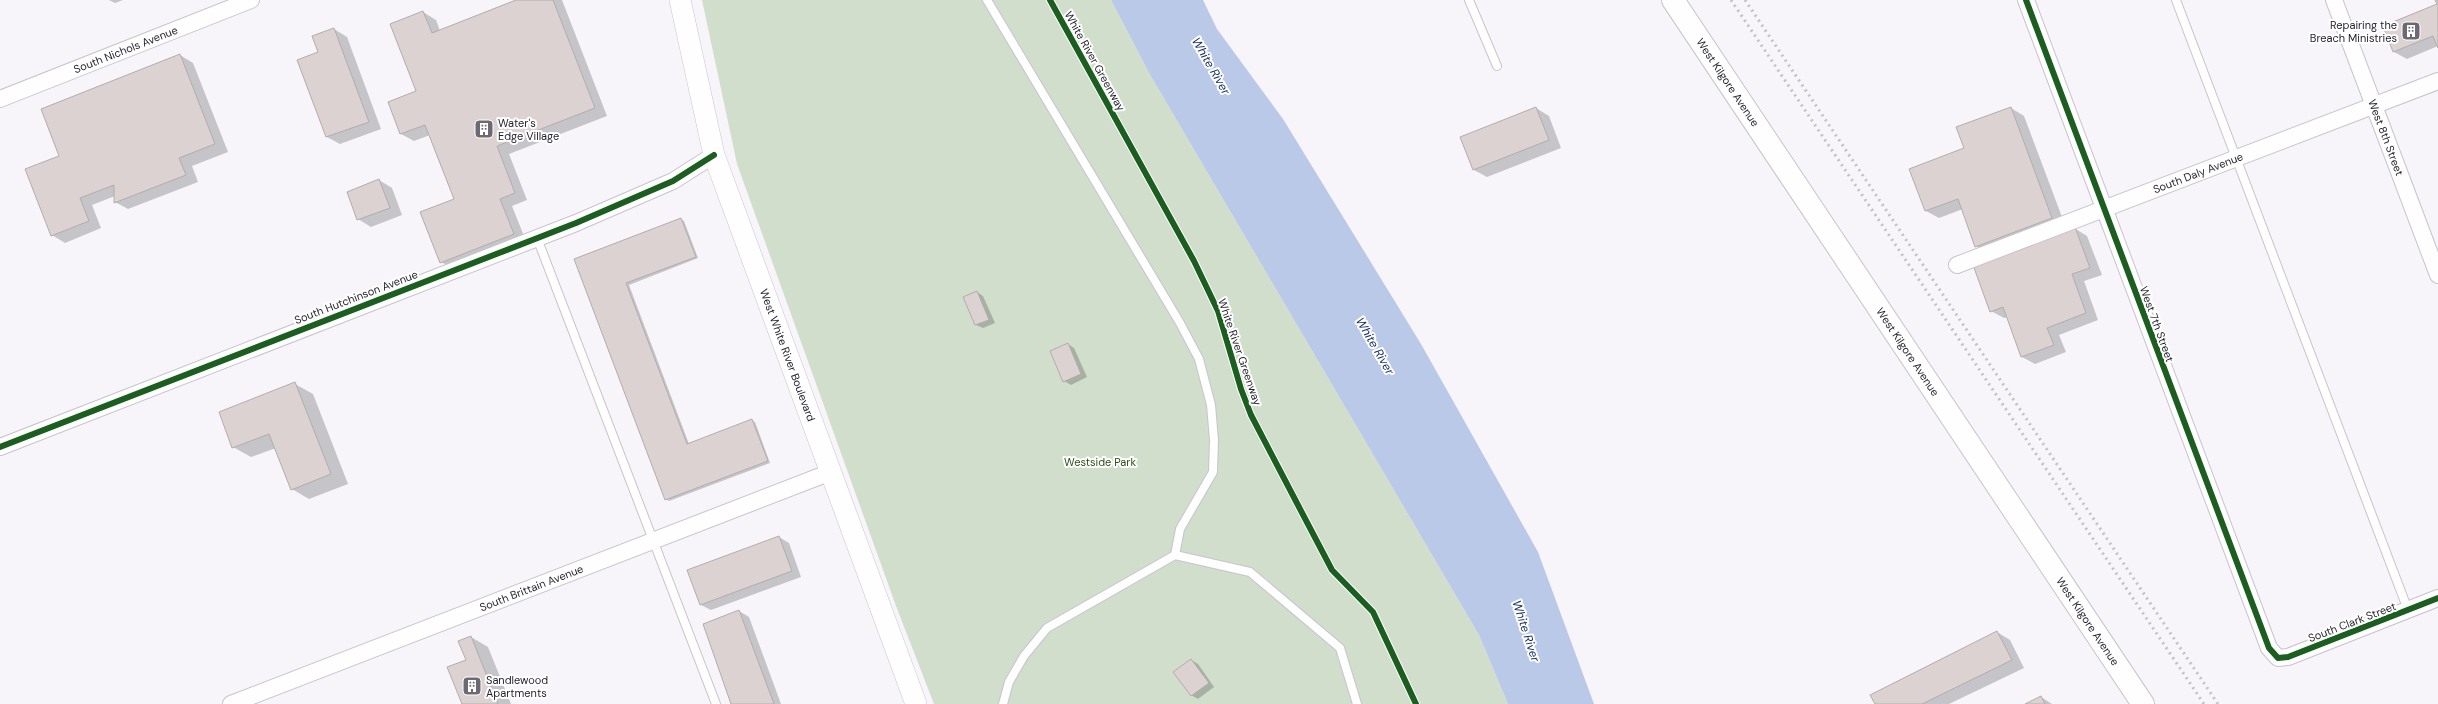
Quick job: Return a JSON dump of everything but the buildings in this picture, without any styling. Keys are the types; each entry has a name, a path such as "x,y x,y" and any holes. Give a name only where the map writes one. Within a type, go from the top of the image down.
{"main road":[{"name":"West Kilgore Avenue","path":"1673,0 2143,704"}],"street":[{"name":"South Nichols Avenue","path":"0,99 251,0"},
{"name":"West White River Boulevard","path":"680,0 714,155 916,704"},
{"name":"West 7th Street","path":"2026,0 2256,616 2273,654"},
{"name":"West 8th Street","path":"2334,0 2438,275"},
{"name":"South Daly Avenue","path":"1957,265 2104,207 2438,81"},
{"name":"South Hutchinson Avenue","path":"0,447 537,238 673,181 714,155"},
{"name":"South Brittain Avenue","path":"231,704 831,472"},
{"name":"South Clark Street","path":"2273,654 2278,658 2288,657 2438,598"}],"lane":[{"path":"987,0 1180,323 1199,359 1211,405 1214,440 1213,472 1180,529 1175,555"},
{"path":"1469,0 1497,66"},
{"path":"2176,0 2237,157 2408,610"},
{"path":"537,238 716,704"},
{"path":"1003,704 1009,682 1024,656 1047,628 1175,555 1250,572 1340,648 1357,704"}],"green space":[{"name":"Westside Park","path":"702,0 1111,0 1149,73 1479,635 1508,704 934,704 896,606 737,164"}],"water":[{"name":"White River","path":"1111,0 1203,0 1217,29 1283,119 1421,344 1538,552 1594,704 1508,704 1479,635 1149,73"}],"railway":[{"path":"1731,0 2204,704"},
{"path":"1745,0 2218,704"}],"cycle path":[{"name":"White River Greenway","path":"1050,0 1194,261 1218,311 1241,389 1251,415 1332,570 1373,612 1416,704"},
{"path":"2026,0 2269,648 2278,658 2288,657 2438,598"},
{"path":"0,447 576,223 673,181 714,155"}],"place":[{"name":"Repairing the Breach Ministries","path":"2411,31"},
{"name":"Water's Edge Village","path":"484,129"},
{"name":"Sandlewood Apartments","path":"472,686"}]}
